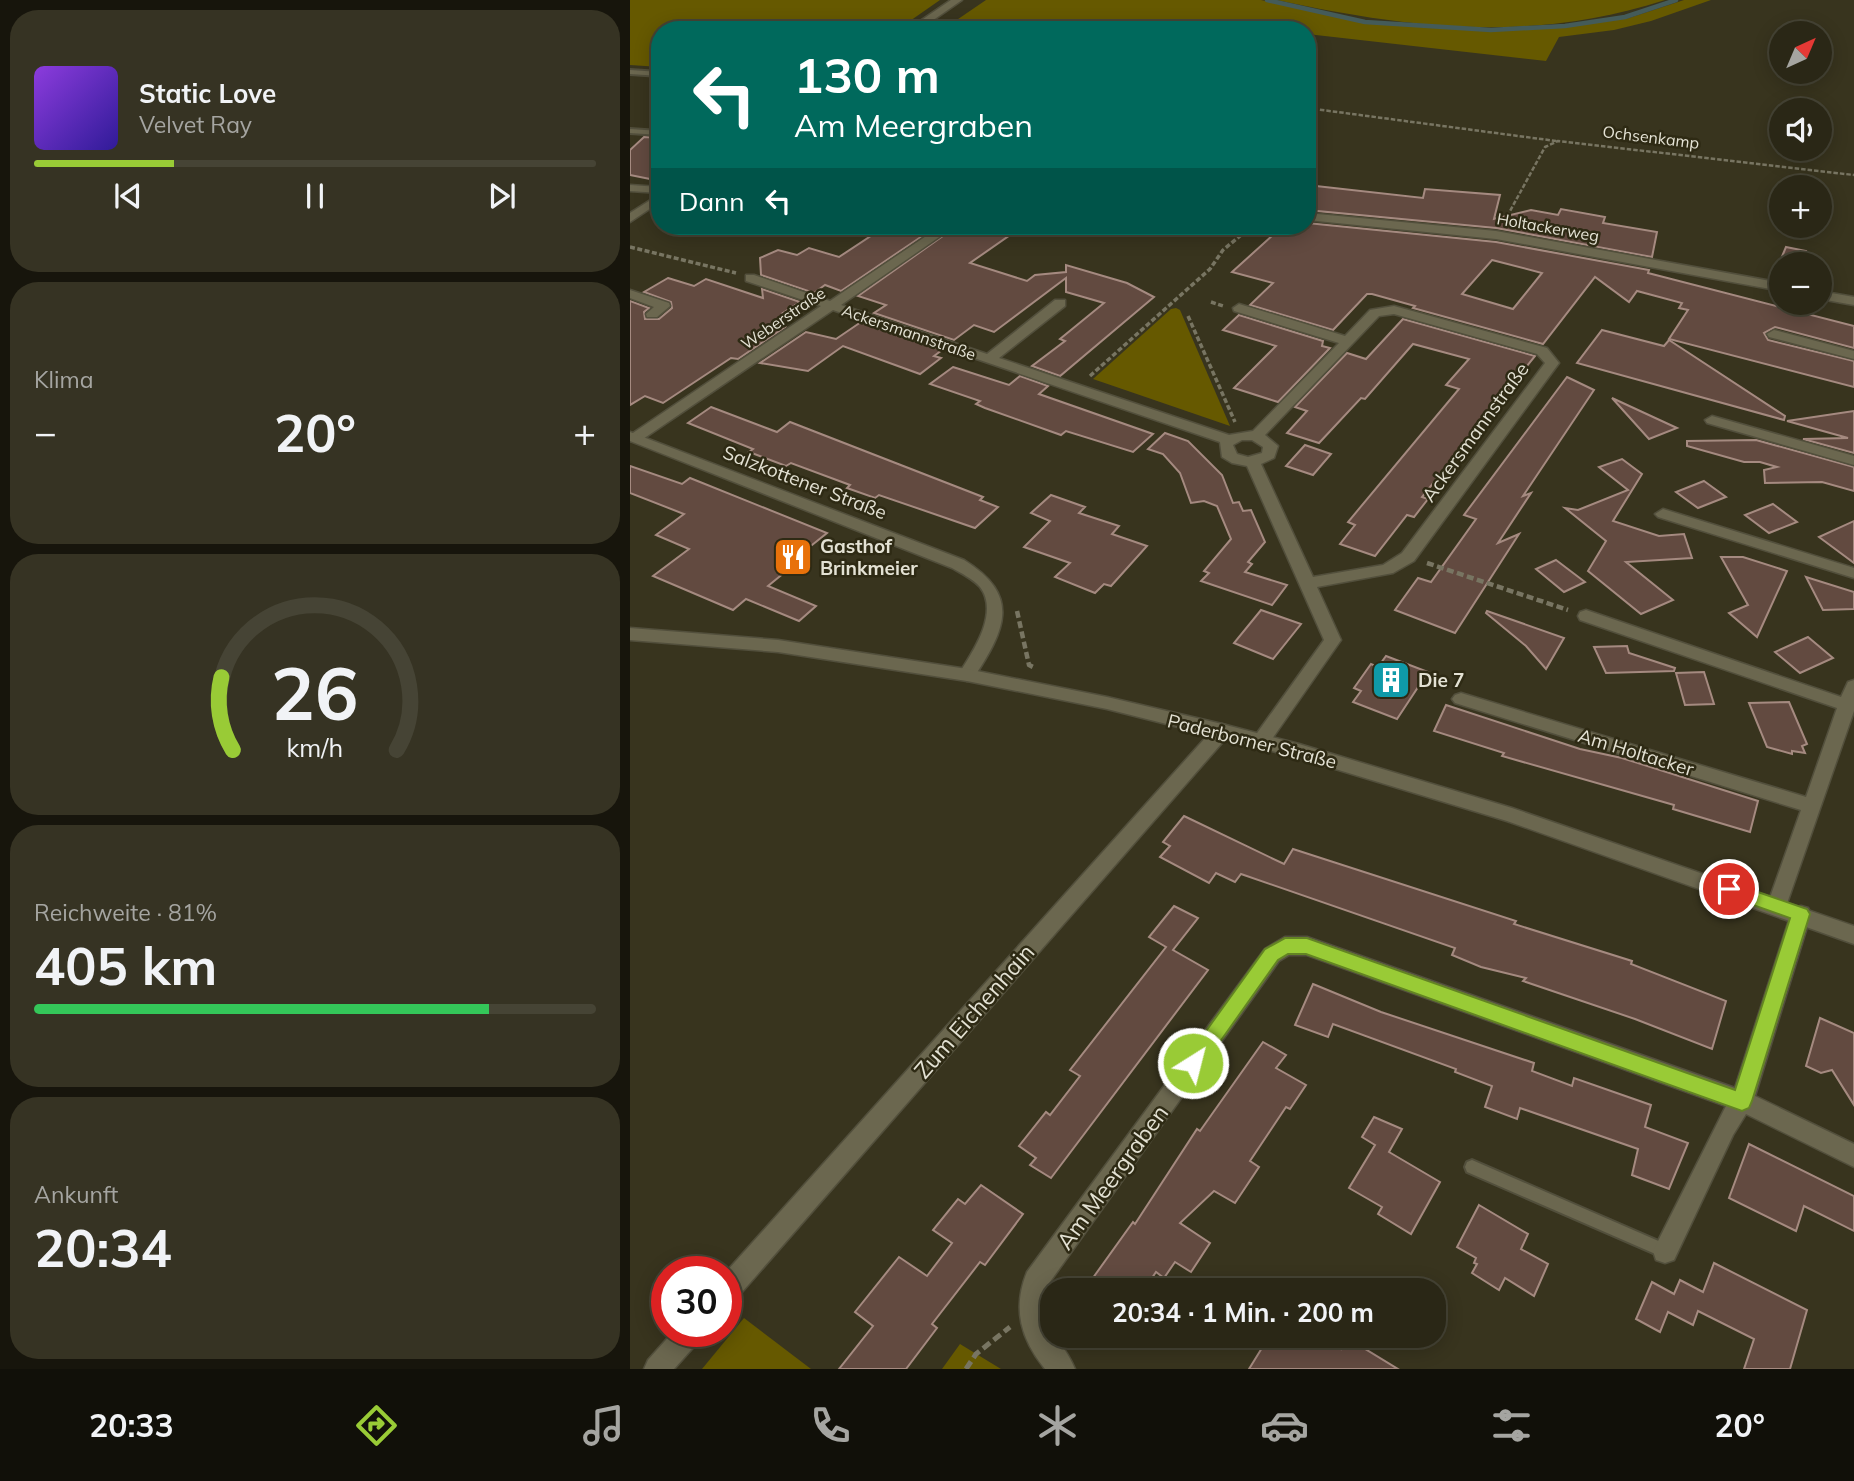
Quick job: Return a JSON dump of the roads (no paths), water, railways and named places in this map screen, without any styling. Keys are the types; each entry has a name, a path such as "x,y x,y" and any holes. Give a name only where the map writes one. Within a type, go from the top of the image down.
{"street":[{"path":"926,21 957,0"},
{"path":"630,188 651,189"},
{"path":"630,218 651,203"},
{"name":"Holtackerweg","path":"1316,217 1496,235 1769,285"},
{"name":"Weberstraße","path":"632,437 936,235"},
{"name":"Ackersmannstraße","path":"750,278 1077,388 1243,437 1375,313 1394,310 1542,351 1552,363 1408,557 1387,569 1309,583"},
{"path":"630,294 664,306 652,314"},
{"path":"1832,297 1854,301"},
{"name":"Ackersmannstraße","path":"989,359 1060,303"},
{"path":"1239,308 1348,341"},
{"path":"1774,334 1854,355"},
{"path":"1712,420 1854,460"},
{"name":"Salzkottener Straße","path":"632,437 958,564 983,580 993,596 990,634 967,675"},
{"path":"1243,437 1269,443 1271,450 1264,459 1254,462 1231,457 1225,449 1243,437"},
{"path":"1254,462 1333,640 1261,741"},
{"path":"1663,514 1854,573"},
{"path":"1586,615 1847,705"},
{"name":"Paderborner Straße","path":"630,634 778,646 967,675 1107,703 1222,731 1512,815 1801,914 1854,935"},
{"path":"1777,906 1854,686"},
{"name":"Am Holtacker","path":"1461,699 1811,806"},
{"name":"Zum Eichenhain","path":"742,1273 1222,731"},
{"path":"1665,1251 1725,1126 1742,1101 1801,914"},
{"name":"Am Meergraben","path":"1062,1369 1044,1347 1030,1312 1036,1281 1272,955 1285,946 1307,946 1742,1101 1854,1156"},
{"path":"657,1369 677,1347"}],"lane":[{"path":"630,72 651,73"},
{"path":"630,131 651,132"},
{"path":"1472,1167 1665,1251"}],"waterway":[{"path":"1267,0 1365,22 1491,30 1565,26 1625,17 1676,0"}],"place":[{"name":"Gasthof Brinkmeier","path":"793,557"},
{"name":"Die 7","path":"1391,680"}]}
